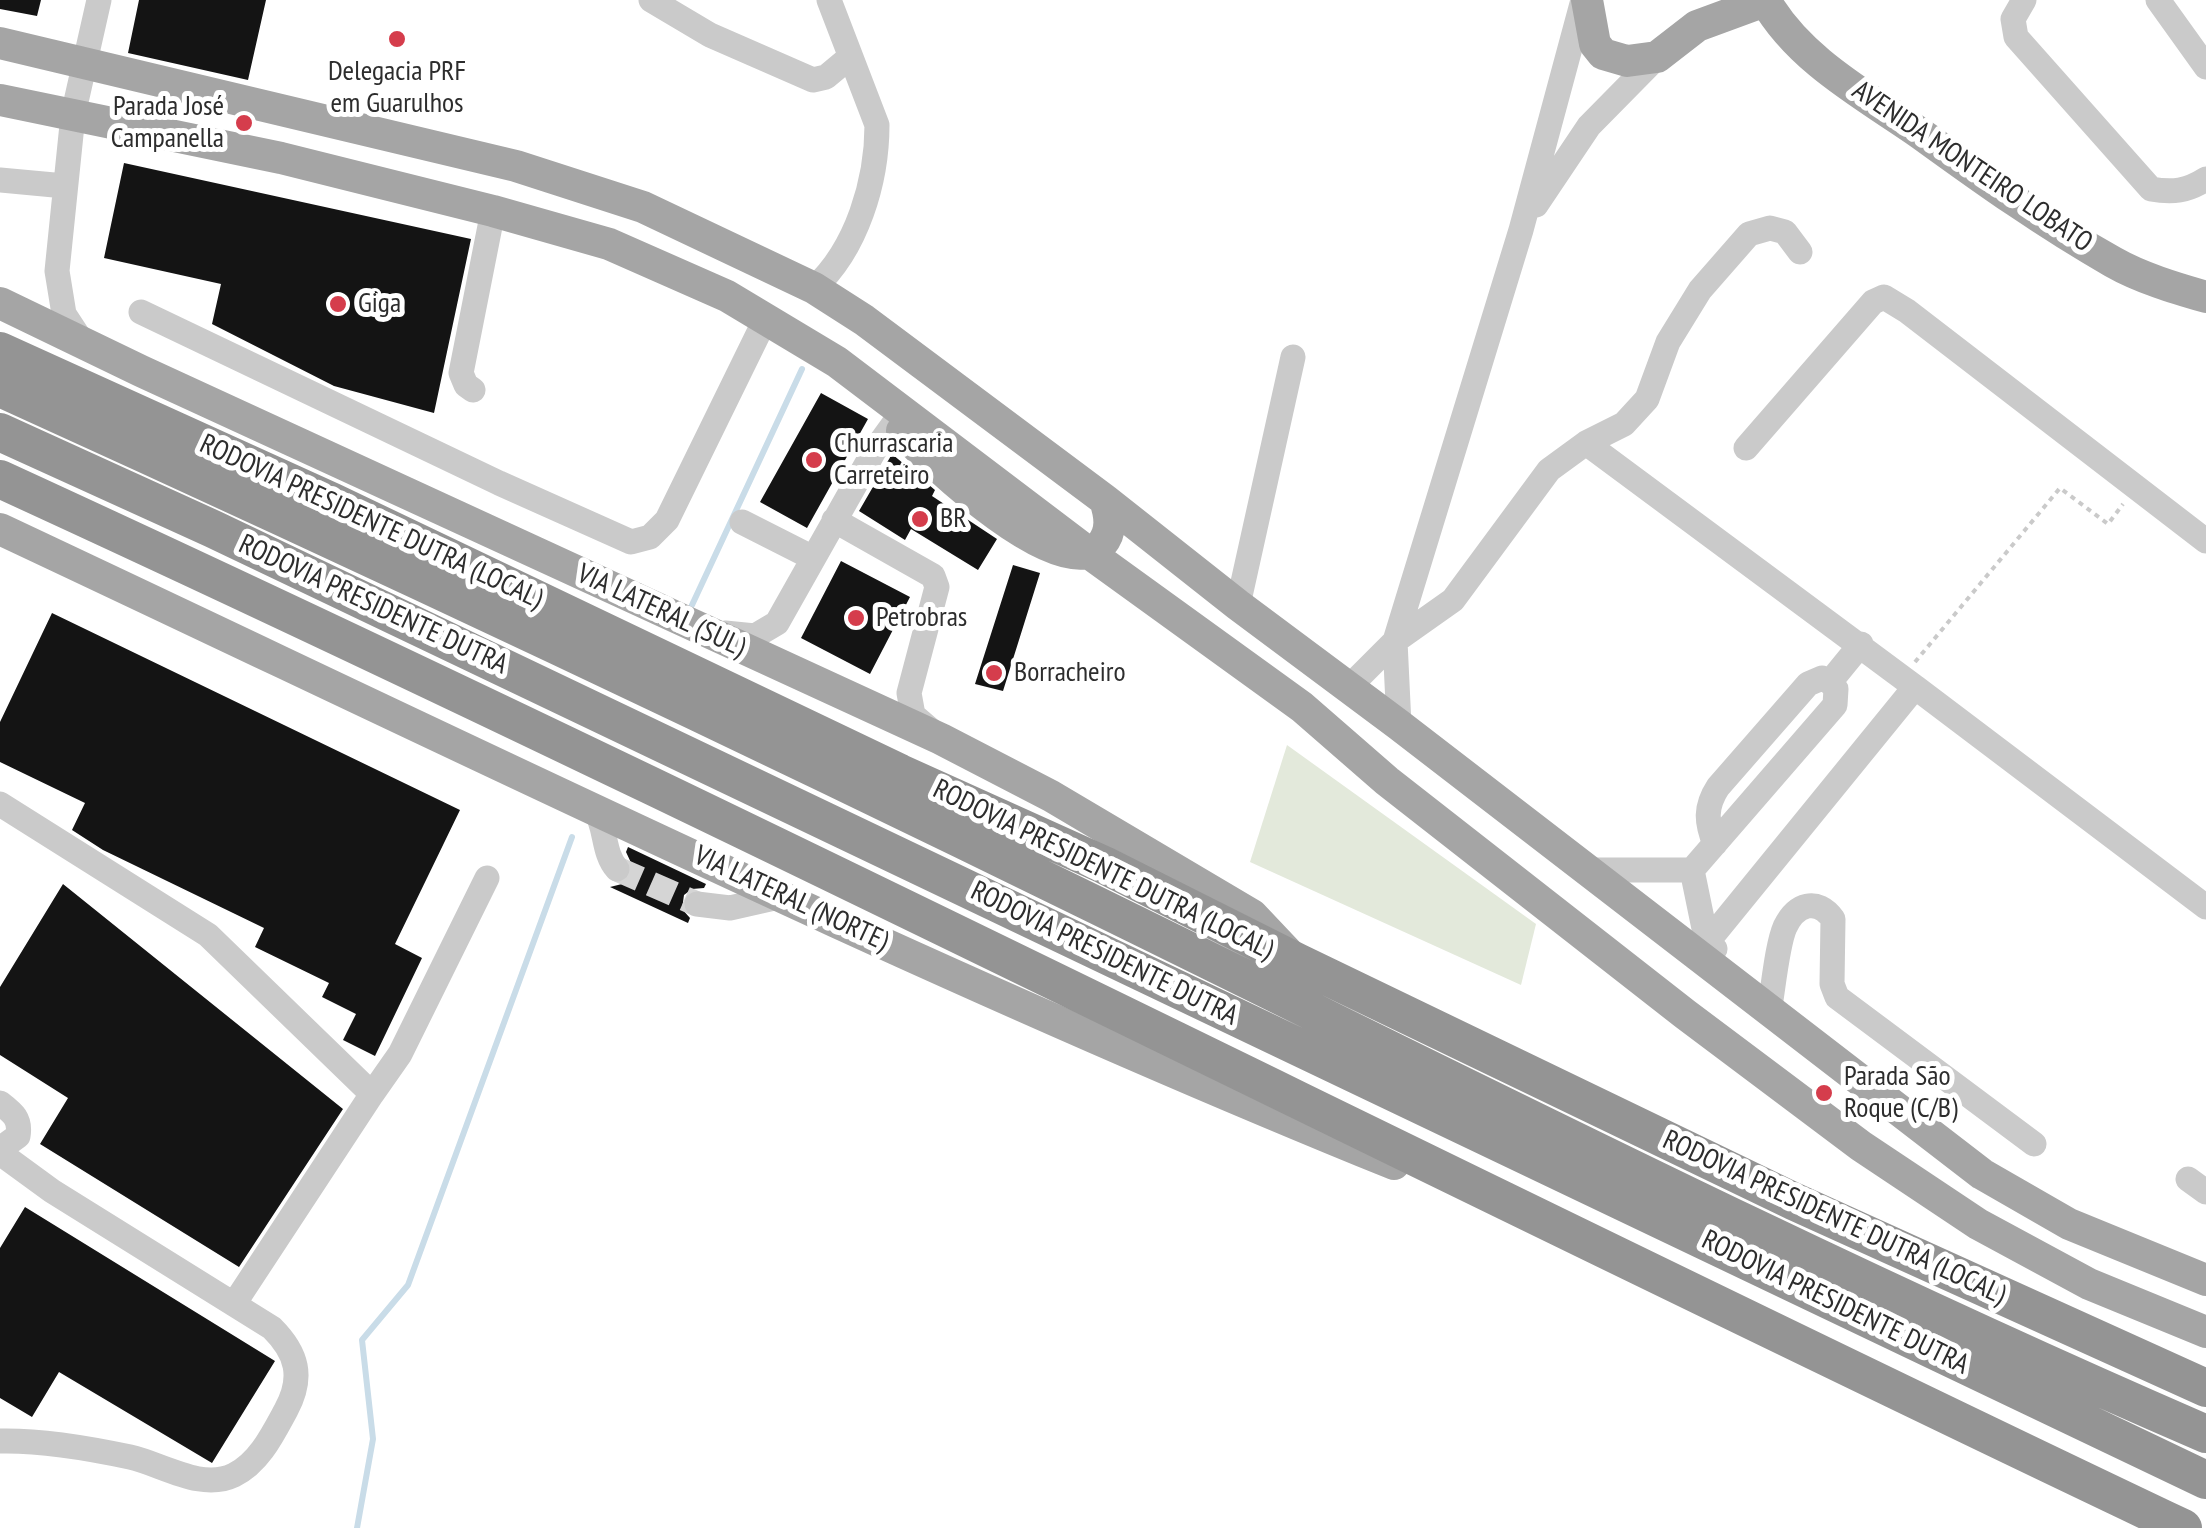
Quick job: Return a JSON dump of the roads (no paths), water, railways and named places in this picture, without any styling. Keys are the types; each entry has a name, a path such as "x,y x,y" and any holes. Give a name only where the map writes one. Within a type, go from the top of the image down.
{"highway":[{"name":"RODOVIA PRESIDENTE DUTRA (LOCAL)","path":"0,350 333,502 886,766 1104,865 1793,1201 2206,1388"},
{"name":"RODOVIA PRESIDENTE DUTRA","path":"0,388 225,490 1088,901 1635,1169 2206,1434"},
{"name":"RODOVIA PRESIDENTE DUTRA","path":"0,432 213,528 2206,1480"},
{"name":"RODOVIA PRESIDENTE DUTRA","path":"0,478 1057,980 1592,1245 2184,1528"}],"main road":[{"path":"1585,0 1595,44 1603,54 1627,61 1656,57 1697,26 1719,0"},
{"path":"1697,26 1765,1"},
{"name":"AVENIDA MONTEIRO LOBATO","path":"1765,1 1811,57 2009,197 2115,264 2206,297"},
{"path":"0,43 516,166 643,207 814,288 864,320 1588,870 1701,949 1982,1174 2068,1224 2206,1280"},
{"path":"0,100 282,158 494,210 609,244 705,285 837,362 889,409 934,464 1034,540 1059,552 1089,553 1099,548 1110,528 1105,500"},
{"path":"705,285 778,300 814,288"},
{"name":"VIA LATERAL (SUL)","path":"14,309 940,739 1051,796 1252,915 1297,962"},
{"name":"VIA LATERAL (NORTE)","path":"0,530 783,896 1223,1095 1592,1245"},
{"path":"1089,553 1302,707 1387,781 1861,1146 1978,1224 2089,1284 2206,1332"},
{"path":"1387,781 1379,763 1384,750 1410,735"}],"street":[{"path":"83,343 64,314 58,271 73,115 99,0"},
{"path":"651,0 710,34 813,80 826,76 850,57"},
{"path":"814,288 827,276 866,203 877,145 877,124 829,0"},
{"path":"1410,735 1395,641 1520,230 1585,0"},
{"path":"2024,0 2013,19 2016,37 2151,190 2192,188 2206,179"},
{"path":"2158,0 2206,67"},
{"path":"1520,230 1589,126 1656,57"},
{"path":"0,180 65,186"},
{"path":"472,390 461,373 494,210"},
{"path":"1348,688 1395,641 1453,600 1549,470 1586,443 1624,424 1647,400 1668,342 1700,290 1749,234 1770,228 1786,232 1800,252"},
{"path":"14,309 37,308 50,279 58,271"},
{"path":"1746,448 1873,302 1884,297 2206,541"},
{"path":"141,312 499,484 632,542 650,538 666,520 766,318"},
{"path":"1238,606 1293,357"},
{"path":"700,630 755,636 778,623 874,451 889,409"},
{"path":"1586,443 1860,644 2206,907"},
{"path":"834,520 933,576 937,587 909,693 913,715 940,739"},
{"path":"742,522 812,558"},
{"path":"1701,949 1692,870 1834,705 1836,689 1830,682 1860,644"},
{"path":"1701,949 1909,682"},
{"path":"0,804 208,934 372,1094"},
{"path":"594,808 601,818 607,853 618,869"},
{"path":"1588,870 1692,870"},
{"path":"234,1304 400,1054 488,878"},
{"path":"697,904 730,908 783,896"},
{"path":"1770,1003 1785,928 1802,905 1822,908 1832,919 1832,984 1837,998 2034,1144"},
{"path":"0,1103 20,1125 18,1136 0,1151 52,1190 272,1328 289,1345 296,1362 290,1402 250,1466 229,1478 200,1479 135,1458 93,1450 0,1442"}],"waterway":[{"path":"692,605 802,369"},
{"path":"357,1528 373,1439 362,1340 408,1285 572,837"}],"tunnel":[{"path":"617,869 697,904"}],"place":[{"name":"Delegacia PRF em Guarulhos","path":"397,39"},
{"name":"Parada José Campanella","path":"244,123"},
{"name":"Giga","path":"338,304"},
{"name":"Churrascaria Carreteiro","path":"814,460"},
{"name":"BR","path":"920,519"},
{"name":"Petrobras","path":"856,618"},
{"name":"Borracheiro","path":"994,673"},
{"name":"Parada São Roque (C/B)","path":"1824,1093"}]}
